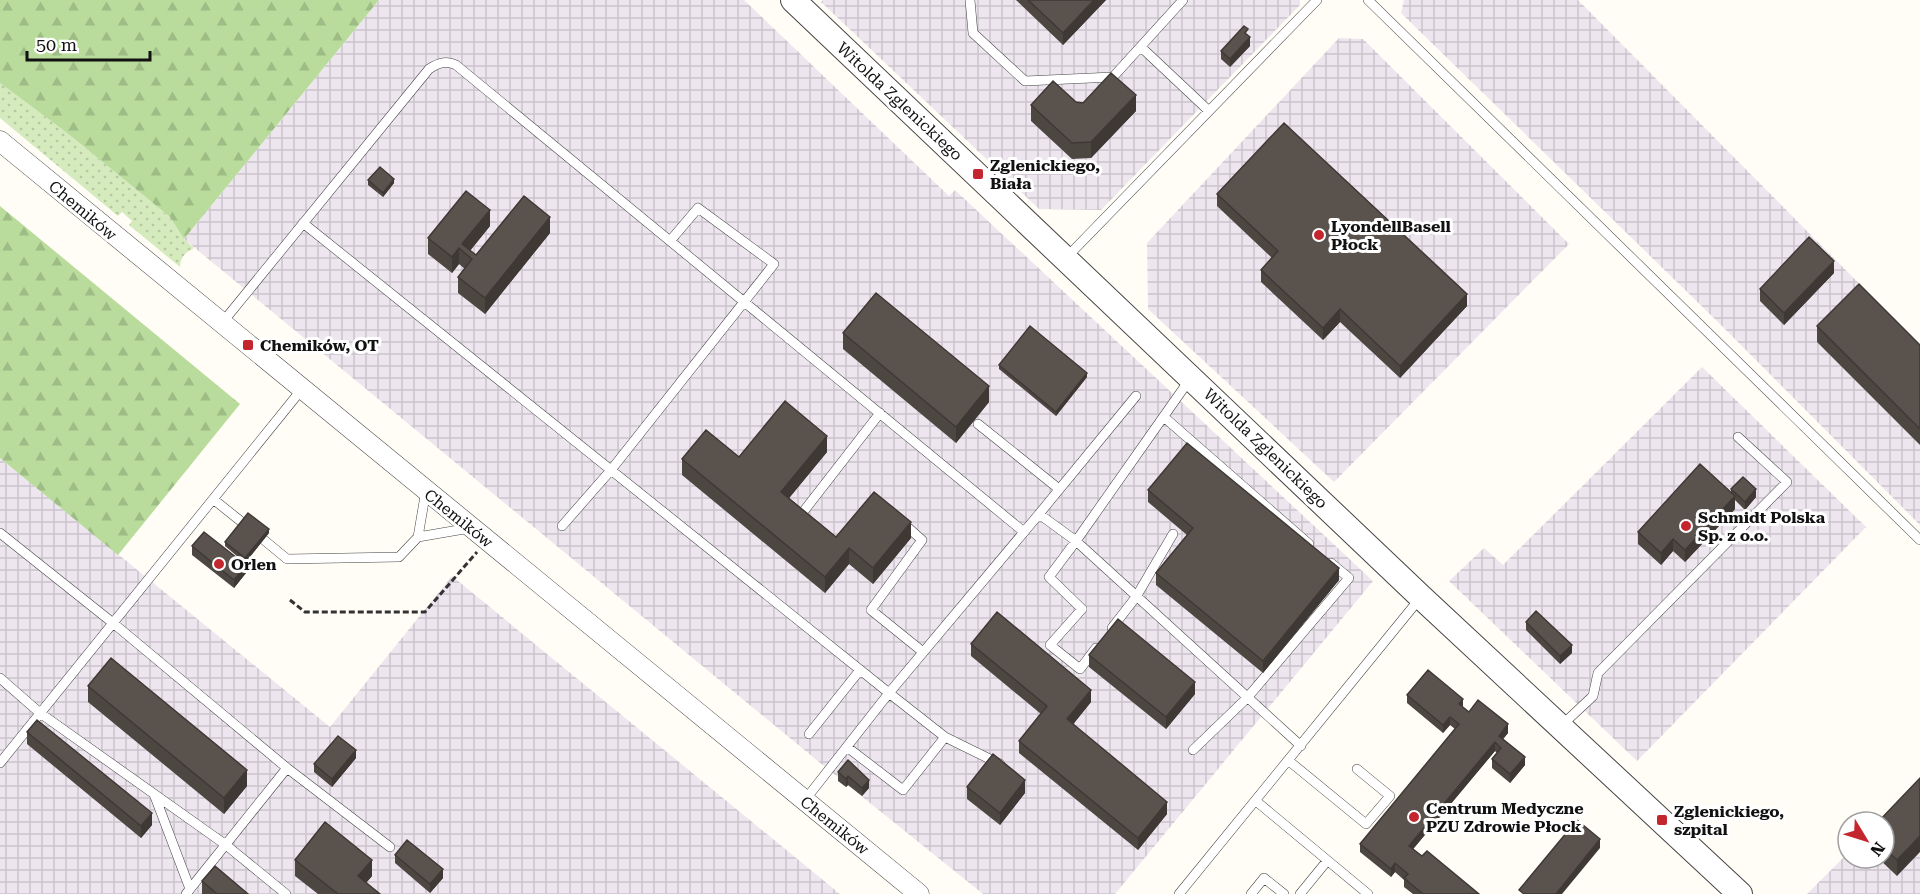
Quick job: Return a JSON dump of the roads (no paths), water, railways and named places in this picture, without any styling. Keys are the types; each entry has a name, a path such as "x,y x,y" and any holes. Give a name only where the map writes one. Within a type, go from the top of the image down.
{"street":[{"name":"Witolda Zglenickiego","path":"793,0 1421,597 1740,894"},
{"name":"Chemików","path":"0,141 919,894"}],"lane":[{"path":"970,0 973,33 1025,81 1113,77 1183,0"},
{"path":"1066,258 1317,0"},
{"path":"1368,0 1920,540"},
{"path":"1141,47 1209,111"},
{"path":"222,323 429,69 436,64 450,62 1024,532"},
{"path":"562,526 611,470 774,264 698,208 670,241"},
{"path":"303,224 945,737 1001,764"},
{"path":"1101,642 1080,669 1050,645 1082,609 1049,577 1191,377"},
{"path":"0,763 302,389"},
{"path":"805,800 889,693 1136,396"},
{"path":"808,522 800,516 880,413"},
{"path":"1164,417 1314,548"},
{"path":"978,424 1059,489"},
{"path":"1561,726 1593,696 1598,673 1787,482 1738,437"},
{"path":"264,540 288,559 399,557 418,537 426,490"},
{"path":"213,499 243,523"},
{"path":"1039,514 1076,541 1301,746"},
{"path":"897,519 922,540 871,610 923,652"},
{"path":"418,537 471,528"},
{"path":"0,532 287,768 390,847"},
{"path":"1108,633 1136,597 1173,534"},
{"path":"1193,750 1247,698 1349,578 1322,555"},
{"path":"1179,894 1421,597"},
{"path":"809,734 860,669"},
{"path":"0,678 40,713 226,845 286,894"},
{"path":"847,747 903,790 945,737"},
{"path":"1289,761 1366,824 1389,796 1357,769"},
{"path":"188,891 287,768"},
{"path":"154,794 188,891"},
{"path":"1256,801 1368,894"},
{"path":"1300,894 1327,861"},
{"path":"1251,894 1264,878 1284,894"}],"place":[{"name":"Zglenickiego, Biała","path":"978,174"},
{"name":"LyondellBasell Płock","path":"1319,235"},
{"name":"Chemików, OT","path":"248,345"},
{"name":"Schmidt Polska Sp. z o.o.","path":"1686,526"},
{"name":"Orlen","path":"219,564"},
{"name":"Centrum Medyczne PZU Zdrowie Płock","path":"1414,817"},
{"name":"Zglenickiego, szpital","path":"1662,820"}]}
